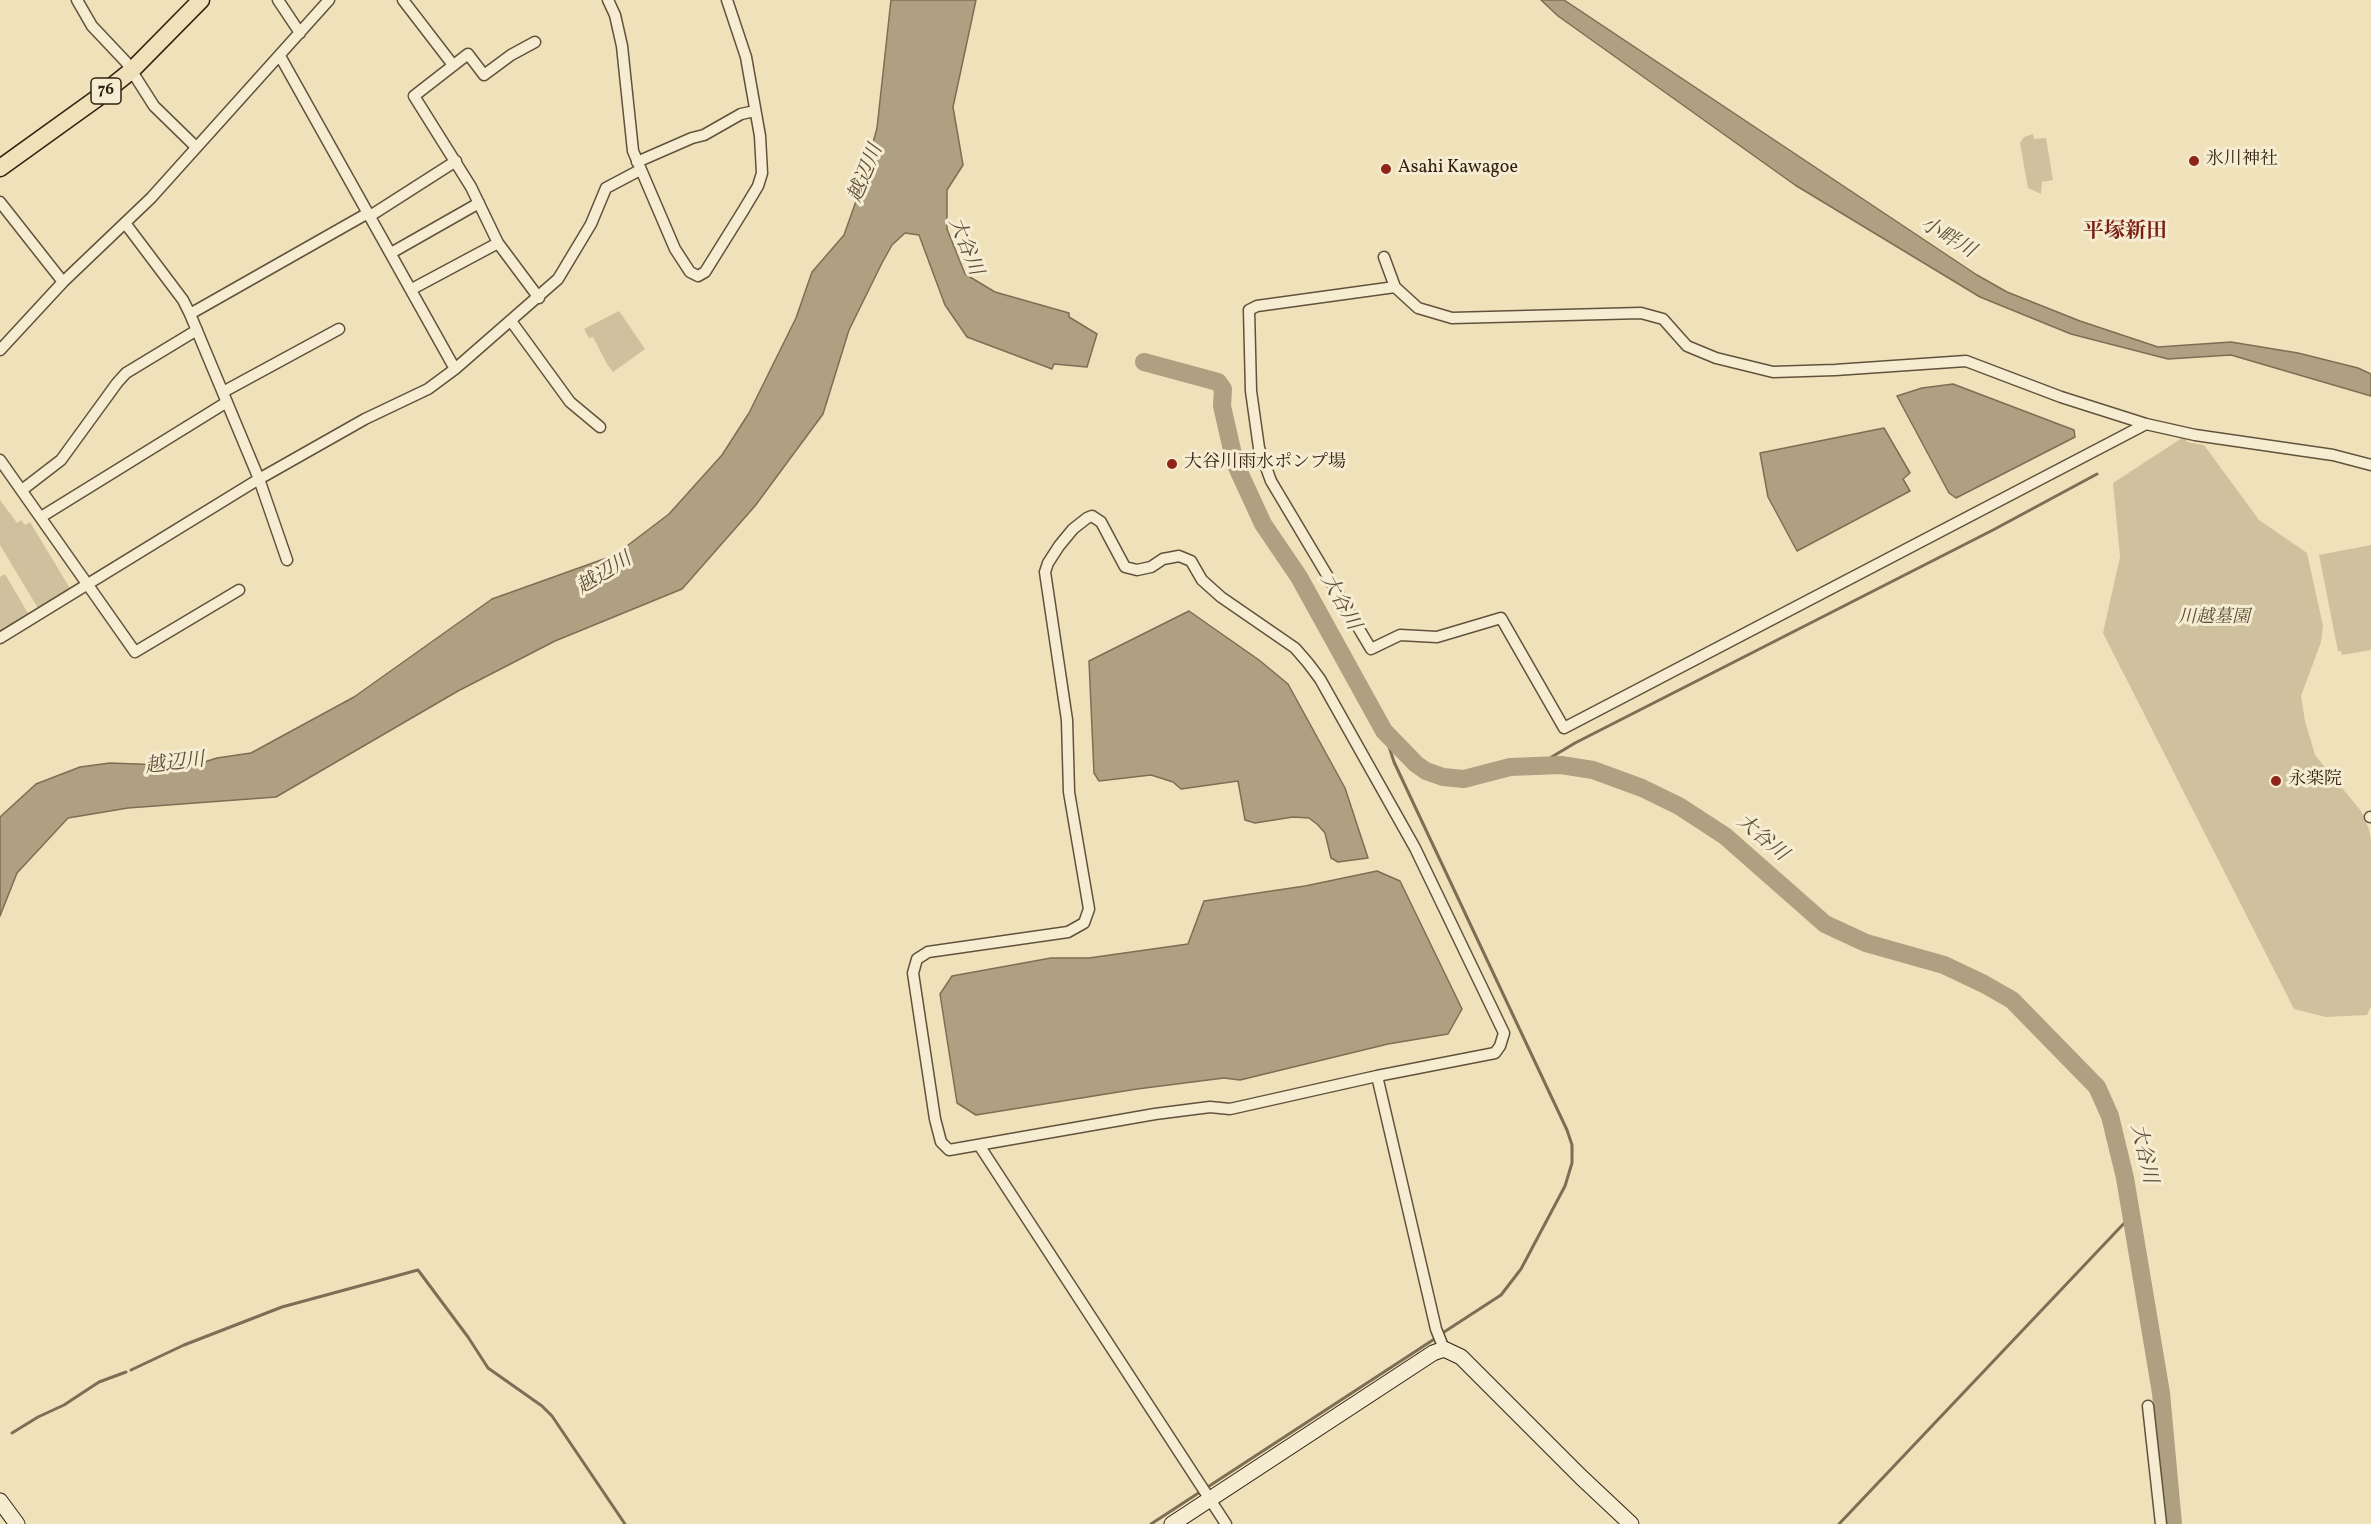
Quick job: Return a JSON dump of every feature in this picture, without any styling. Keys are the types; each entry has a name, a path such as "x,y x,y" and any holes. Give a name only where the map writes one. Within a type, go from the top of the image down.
{"main road":[{"name":"76","path":"0,168 96,99 131,70 201,0"}],"street":[{"path":"77,0 93,26 126,62 154,106 196,147"},
{"path":"278,0 300,33"},
{"path":"0,350 63,282 125,223 329,0"},
{"path":"403,0 453,65"},
{"path":"612,1 622,46 632,140 638,166 675,249 695,276 700,276 709,266 758,186 762,173 762,157 746,57 727,2"},
{"path":"535,42 511,55 484,75 468,54 414,96 456,161 498,243 539,298"},
{"path":"280,56 455,369"},
{"path":"0,638 259,479 365,419 428,389 539,298 558,279 591,224 606,188 638,166 692,138 704,135 741,114 755,111"},
{"path":"190,314 369,214 456,161"},
{"path":"0,202 63,282"},
{"path":"391,254 479,203"},
{"path":"125,223 183,300 190,314 259,479 287,560"},
{"path":"412,289 498,243"},
{"path":"1384,257 1395,287 1418,308 1452,318 1641,313 1663,319 1687,346 1716,358 1773,372 1966,361 2061,397 2146,424 2195,435 2333,455 2371,465"},
{"path":"1395,287 1257,306 1249,310 1251,391 1259,448 1271,481 1371,649 1400,635 1437,638 1501,618 1564,728 2146,424"},
{"path":"511,321 570,402 600,427"},
{"path":"41,517 225,397 339,329"},
{"path":"22,490 61,460 117,382 126,373 197,330"},
{"path":"0,460 135,652 239,591"},
{"path":"1092,516 1101,522 1125,567 1137,570 1151,567 1163,559 1179,556 1191,561 1202,580 1221,597 1295,648 1320,679 1416,848 1504,1033 1495,1053 1377,1076 1230,1109 1210,1107 1155,1114 949,1150 941,1142 935,1119 913,973 917,959 928,952 1068,932 1084,923 1089,909 1069,792 1067,720 1045,572 1048,563 1066,537 1073,529 1092,516"},
{"path":"1377,1076 1436,1329 1443,1349"},
{"path":"979,1145 1226,1524"},
{"path":"1172,1524 1433,1353 1443,1349 1461,1357 1631,1524"},
{"path":"2148,1406 2161,1524"},
{"path":"0,1501 17,1524"}],"green space":[{"path":"2033,134 2034,139 2046,138 2053,180 2042,182 2041,194 2028,188 2020,143 2024,137"},
{"path":"619,311 645,349 613,372 593,337 589,338 584,329"},
{"name":"川越墓園","path":"2182,438 2186,438 2187,442 2204,445 2259,520 2307,553 2323,626 2321,642 2301,696 2305,721 2315,755 2361,811 2371,839 2371,1006 2367,1015 2326,1017 2294,1009 2103,633 2120,557 2113,483"},
{"path":"0,500 17,523 21,520 25,525 30,522 71,590 39,610 0,545"},
{"path":"2371,545 2371,650 2342,655 2341,651 2338,651 2319,555"},
{"path":"5,574 29,615 0,633 0,577"}],"water":[{"name":"越辺川","path":"891,0 976,0 953,107 963,165 947,190 947,229 965,274 995,292 1069,313 1069,317 1097,334 1087,367 1054,364 1052,369 967,337 945,305 919,235 905,233 892,245 849,330 823,414 755,506 682,589 555,641 458,691 276,797 128,808 68,818 17,873 0,916 0,817 36,784 80,767 110,763 192,766 217,758 251,753 354,697 492,599 615,555 669,514 722,455 749,413 796,318 812,272 844,235 861,187 877,128"},
{"path":"1541,0 1564,0 1977,275 2007,292 2080,321 2158,347 2231,342 2298,353 2358,368 2371,374 2371,396 2231,355 2168,359 2071,334 1980,297 1795,185 1558,16"},
{"path":"1953,384 2074,430 2075,437 1956,498 1949,493 1897,396 1922,388"},
{"path":"1884,428 1910,473 1903,479 1910,491 1797,551 1768,497 1760,453"},
{"path":"1189,611 1259,660 1288,684 1345,788 1368,858 1338,862 1331,858 1325,833 1309,818 1293,817 1255,823 1245,820 1238,781 1181,789 1173,782 1151,775 1099,781 1094,773 1089,661"},
{"path":"1377,871 1400,881 1462,1009 1448,1034 1388,1044 1240,1080 1224,1078 1137,1089 976,1115 957,1103 940,994 952,976 1051,958 1089,958 1188,944 1204,901 1305,886"}],"waterway":[{"name":"大谷川","path":"1144,362 1218,382 1223,389 1222,406 1235,463 1263,524 1299,577 1384,731 1416,764 1426,771 1443,777 1464,779 1510,767 1561,765 1593,770 1642,788 1679,806 1725,836 1825,924 1866,943 1944,965 2012,1000 2097,1087 2110,1116 2125,1178 2161,1393 2173,1524"},
{"path":"1540,764 1575,743 1993,530 2097,474"},
{"path":"1384,731 1394,762 1572,1145 1572,1163 1565,1186 1521,1269 1501,1295 1441,1334"},
{"path":"1839,1524 2130,1217"},
{"path":"131,1370 184,1345 282,1307 418,1270 488,1368 542,1406 552,1416 625,1524"},
{"path":"1151,1524 1436,1338"},
{"path":"12,1433 64,1405 99,1382 126,1372"}],"place":[{"name":"氷川神社","path":"2194,161"},
{"name":"Asahi Kawagoe","path":"1386,169"},
{"name":"大谷川雨水ポンプ場","path":"1172,464"},
{"name":"永楽院","path":"2276,781"}],"district":[{"name":"平塚新田","path":"2125,233"}],"water label":[{"name":"小畔川","path":"1947,239"}]}
